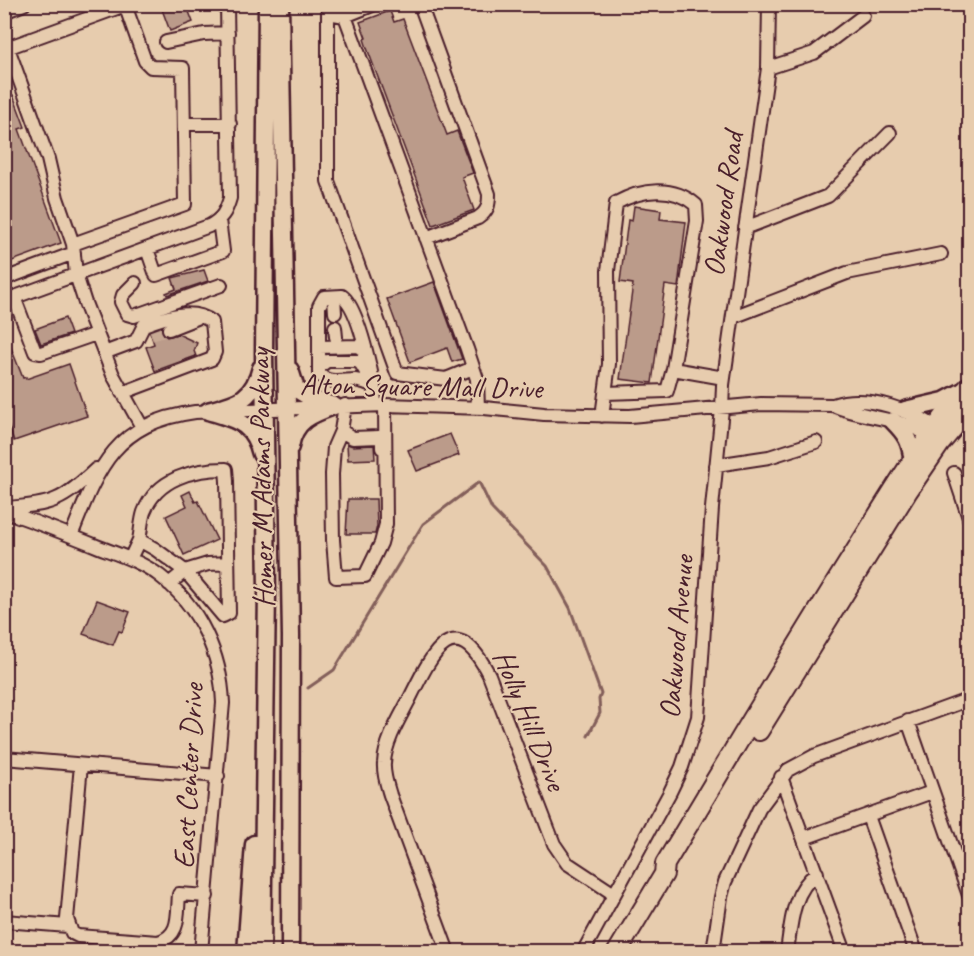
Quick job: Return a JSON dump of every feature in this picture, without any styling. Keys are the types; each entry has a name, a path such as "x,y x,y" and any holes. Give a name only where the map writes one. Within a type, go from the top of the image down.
{"highway":[{"path":"664,874 672,869 817,639 908,491 968,387"},
{"path":"617,951 664,874 665,864 738,742 913,461 969,408"}],"main road":[{"name":"Homer M Adams Parkway","path":"262,951 267,592 264,353 267,4"},
{"name":"Homer M Adams Parkway","path":"280,4 291,636 290,951"},
{"path":"285,348 296,389 315,400 339,405"},
{"path":"208,411 244,399 259,376 264,353"},
{"path":"913,461 911,445 899,416 944,401 968,387"},
{"path":"287,469 291,440 306,417 339,405"},
{"path":"208,411 246,424 259,446 266,471"},
{"path":"246,951 260,758 267,592"}],"street":[{"path":"4,12 24,4"},
{"path":"96,334 41,354 35,352 9,299 209,226 227,211 231,198 227,4"},
{"path":"375,4 345,16 328,9 328,181 397,374 446,379 473,368"},
{"path":"420,4 489,194 489,202 484,214 426,238"},
{"name":"Oakwood Road","path":"722,409 724,378 768,68 769,4"},
{"path":"4,279 73,249 185,204 183,68 151,67 145,61 125,5 6,48 45,151 73,249 76,275 96,334 122,393 142,428"},
{"path":"345,16 473,368 478,393 477,408"},
{"path":"768,68 814,53 863,16"},
{"path":"166,42 204,34 228,33"},
{"path":"184,124 230,124"},
{"path":"745,228 828,196 890,133"},
{"path":"602,416 609,351 608,271 616,203 630,196 660,190 687,198 696,205 697,220 673,369 667,392 605,393"},
{"path":"147,249 156,275 223,251 219,220"},
{"path":"733,317 847,273 941,254"},
{"path":"135,283 123,296 121,302 127,314 134,316 221,285"},
{"path":"342,296 348,303 366,347 373,380 327,381 319,373 319,306 324,297 342,296"},
{"path":"334,297 335,313"},
{"path":"122,393 212,360 215,352 212,322 204,316 173,315 144,325 136,341"},
{"path":"169,329 204,316"},
{"path":"104,353 151,335"},
{"path":"319,347 358,346 363,350 380,405 385,464 386,524 381,543 365,576 336,577 332,474 334,447 341,431 339,405"},
{"path":"319,367 327,362 357,361 373,380"},
{"path":"673,369 724,378"},
{"name":"Alton Square Mall Drive","path":"71,536 104,462 128,437 142,428 181,414 339,405 380,405 630,416 761,404 833,405 844,401 855,401 899,416 917,415 938,436"},
{"name":"Oakwood Avenue","path":"583,951 670,792 682,767 698,717 722,409"},
{"path":"341,431 353,438 379,437 382,441 385,464"},
{"path":"716,465 769,457 816,442"},
{"path":"4,510 37,506 61,498 104,462"},
{"path":"130,559 139,540 144,513 153,497 177,478 194,471 226,469 229,613 224,616 185,571 139,540"},
{"path":"954,472 969,521"},
{"name":"East Center Drive","path":"4,510 130,559 154,572 188,604 206,630 219,664 223,703 201,951"},
{"path":"169,584 185,571 208,564 228,563"},
{"name":"Holly Hill Drive","path":"448,951 390,795 385,780 384,764 391,738 429,660 441,646 451,642 459,641 467,644 479,656 489,675 544,823 561,856 585,877 614,894"},
{"path":"713,951 725,882 759,809 781,777 797,764 814,756 969,699"},
{"path":"908,721 969,898"},
{"path":"4,758 218,776"},
{"path":"81,765 68,910 68,926 72,933 78,936 158,942 172,935 175,929 179,894 207,896"},
{"path":"781,777 845,951"},
{"path":"804,838 932,792"},
{"path":"868,816 916,951"},
{"path":"787,951 796,901 802,888 817,873"},
{"path":"4,921 68,926"}],"building":[{"path":"160,4 186,4 193,22 170,31"},
{"path":"390,11 394,22 403,19 447,135 457,131 473,173 462,177 474,210 433,225 367,48 360,22"},
{"path":"13,95 25,127 19,129 61,243 4,264 4,98"},
{"path":"634,206 661,210 660,219 686,222 678,287 665,285 652,383 620,379 633,284 620,282 628,220 632,221"},
{"path":"204,270 208,281 167,295 166,293 176,289 172,278"},
{"path":"434,282 462,359 452,362 447,348 410,362 387,299"},
{"path":"65,318 71,334 41,344 35,329"},
{"path":"161,328 162,333 167,337 178,334 197,343 194,351 196,356 155,371 146,347 154,344 150,332"},
{"path":"4,330 23,378 26,377 26,379 69,364 87,416 14,441 4,414"},
{"path":"450,434 459,455 417,471 408,450"},
{"path":"347,444 374,445 375,459 348,460"},
{"path":"190,491 195,502 198,501 217,540 184,555 166,516 187,506 182,495"},
{"path":"348,499 376,499 375,534 346,534"},
{"path":"97,600 130,612 122,632 119,631 113,645 83,634"}],"waterway":[{"path":"308,688 334,670 423,524 479,482 492,509 547,566 570,608 601,694 600,713 588,736"}],"tunnel":[{"path":"151,335 169,329"}]}
